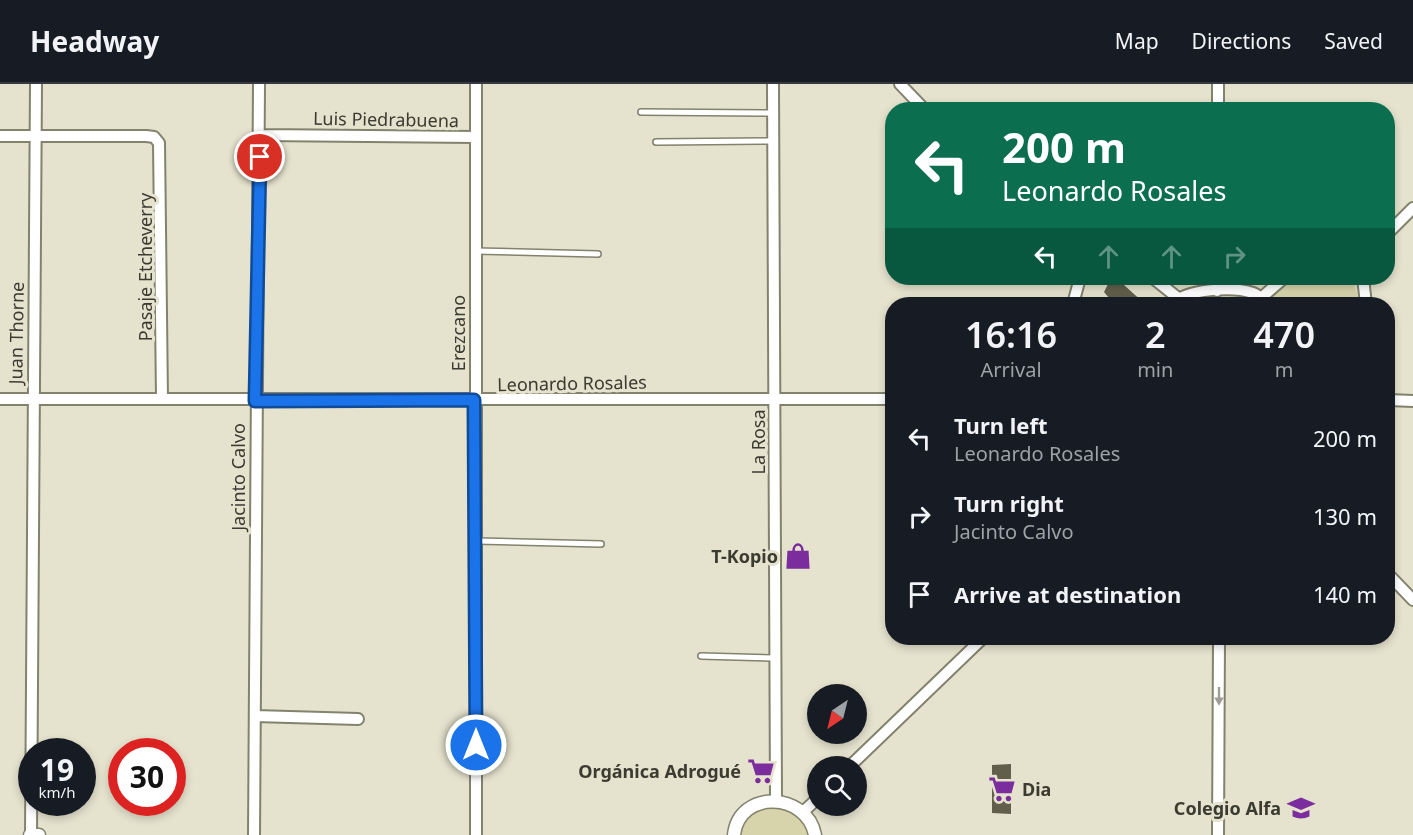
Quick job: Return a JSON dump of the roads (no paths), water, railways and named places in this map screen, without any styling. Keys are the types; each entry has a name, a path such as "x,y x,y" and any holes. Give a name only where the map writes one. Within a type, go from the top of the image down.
{"street":[{"name":"Juan Thorne","path":"30,835 36,84"},
{"name":"Jacinto Calvo","path":"254,835 255,401 259,84"},
{"name":"Erezcano","path":"476,84 474,400 477,835"},
{"name":"La Rosa","path":"773,84 776,800"},
{"path":"900,84 917,102"},
{"path":"1218,84 1218,102"},
{"path":"0,136 35,135"},
{"name":"Pasaje Etcheverry","path":"35,135 154,137 161,150 162,399"},
{"name":"Luis Piedrabuena","path":"260,135 476,137"},
{"path":"1395,226 1413,208"},
{"path":"1160,285 1171,297"},
{"path":"1217,285 1217,291"},
{"path":"1267,297 1278,285"},
{"path":"1183,297 1191,293 1217,291 1254,293 1259,297"},
{"name":"Leonardo Rosales","path":"0,399 255,401 885,399"},
{"path":"1395,400 1413,400"},
{"path":"1395,581 1413,600"},
{"path":"860,756 976,645"},
{"path":"1218,835 1219,645"},
{"path":"255,716 358,719"},
{"path":"734,835 740,818 750,808 762,802 776,800 789,803 803,812 809,819 815,835"},
{"path":"803,812 807,808"},
{"path":"30,835 39,835"}],"lane":[{"path":"641,112 773,113"},
{"path":"656,142 773,141"},
{"path":"475,251 598,254"},
{"path":"475,541 601,544"},
{"path":"701,656 775,658"}],"place":[{"name":"T-Kopio","path":"798,556"},
{"name":"Orgánica Adrogué","path":"761,771"},
{"name":"Dia","path":"1002,789"},
{"name":"Colegio Alfa","path":"1301,808"}]}
